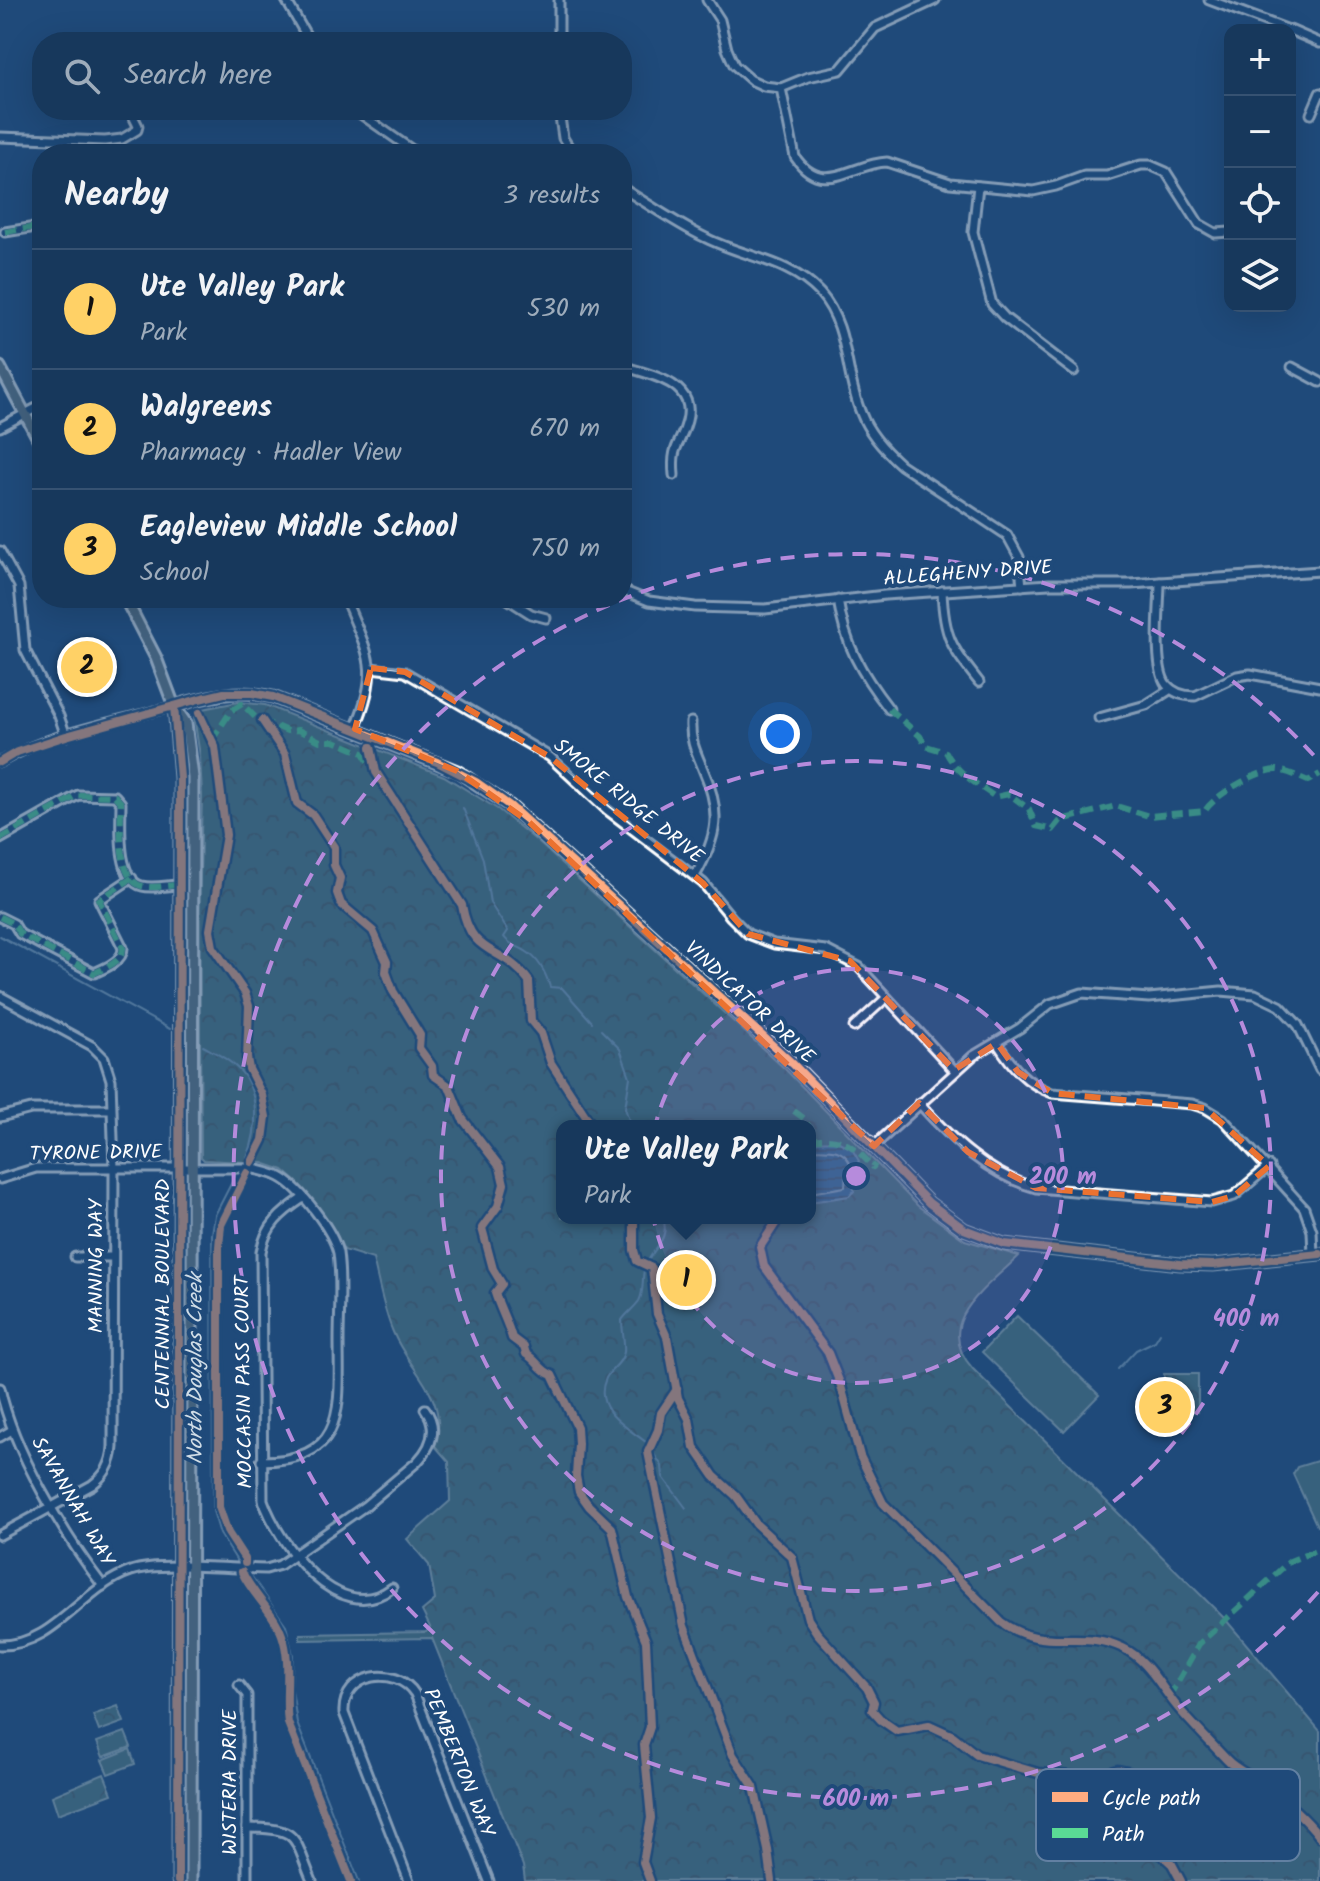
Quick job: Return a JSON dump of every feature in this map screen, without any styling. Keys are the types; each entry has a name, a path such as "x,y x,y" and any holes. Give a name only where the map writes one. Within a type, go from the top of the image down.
{"main road":[{"path":"0,367 32,428"},
{"name":"CENTENNIAL BOULEVARD","path":"130,608 156,658 174,706 186,723 193,777 191,1881"},
{"name":"VINDICATOR DRIVE","path":"174,706 224,693 273,697 457,771 510,806 793,1064 941,1213 964,1229 1004,1244 1199,1265 1317,1255"},
{"name":"CENTENNIAL BOULEVARD","path":"174,706 180,778 178,1881"}],"street":[{"path":"286,0 304,32"},
{"path":"559,0 559,32"},
{"path":"707,0 720,20 734,65 751,80 764,86 781,88 808,77 840,70 875,28 935,0"},
{"path":"1209,0 1235,4 1277,24"},
{"path":"1296,33 1320,43"},
{"path":"781,88 795,157 809,172 818,176 836,177 878,162 887,162 939,180 1033,191 1084,176 1107,176 1150,165 1166,172 1193,216 1206,230 1224,232"},
{"path":"1311,114 1320,93"},
{"path":"135,120 137,130 145,138"},
{"path":"369,120 404,144"},
{"path":"560,120 567,144"},
{"path":"0,137 105,141 122,139 137,130"},
{"path":"978,186 973,232 992,304 1005,318 1074,371"},
{"path":"632,194 707,239 795,273 819,292 840,326 860,410 872,434 901,465 1007,535 1019,557 1022,586"},
{"path":"5,232 32,228"},
{"path":"1292,367 1320,382"},
{"path":"632,369 672,382 684,396 687,422 674,450 674,475"},
{"path":"0,427 32,410"},
{"path":"0,551 19,586 25,650 66,736"},
{"name":"ALLEGHENY DRIVE","path":"632,594 649,601 720,609 765,609 942,591 1160,582 1320,571"},
{"path":"1160,582 1160,665 1163,679 1171,689 1195,696 1237,676 1250,674 1320,687"},
{"path":"942,591 948,640 979,682"},
{"path":"838,600 855,661 889,709"},
{"path":"349,608 371,668 370,688 355,729"},
{"path":"522,608 546,618"},
{"name":"SMOKE RIDGE DRIVE","path":"371,668 405,672 550,757 607,810 695,876 748,934 774,944 815,948 839,955 859,967 954,1070"},
{"path":"1099,718 1146,705 1171,689"},
{"path":"0,762 17,752 66,736 174,706"},
{"path":"691,722 690,739 714,795 716,819 712,843 695,876"},
{"path":"1,836 78,795 115,796 121,803 122,858 132,878 142,886 180,885"},
{"path":"0,917 14,924 20,934 94,973 123,954 123,948 99,900 132,878"},
{"path":"874,1146 954,1070 973,1056 997,1043 1050,1004 1082,993 1165,998 1243,991 1267,998 1298,1025 1320,1070"},
{"name":"MANNING WAY","path":"0,996 98,1052 109,1071 114,1168 112,1455 108,1469 99,1480 0,1535"},
{"path":"854,1027 886,998"},
{"path":"997,1043 1018,1072 1035,1086 1052,1093 1192,1104 1223,1119 1304,1208 1317,1255"},
{"path":"919,1103 968,1152 1000,1173 1036,1188 1212,1202 1234,1196 1269,1166"},
{"path":"0,1117 31,1109 111,1109"},
{"name":"TYRONE DRIVE","path":"0,1179 36,1168 249,1168 269,1172 287,1181 303,1198 329,1231 338,1253 339,1406 330,1432 309,1452 292,1460 261,1461"},
{"name":"MOCCASIN PASS COURT","path":"303,1198 278,1217 262,1243 261,1492 265,1508 296,1555 318,1581 336,1592 358,1596 382,1595 392,1588"},
{"path":"75,1257 113,1257"},
{"name":"SAVANNAH WAY","path":"0,1388 12,1430 76,1549 103,1586"},
{"path":"0,1645 21,1644 37,1637 103,1586 136,1569 273,1568 365,1506 417,1462 433,1436 433,1423 425,1409"},
{"path":"0,1437 12,1430"},
{"name":"PEMBERTON WAY","path":"409,1881 346,1721 345,1688 365,1678 406,1680 420,1704 489,1881"},
{"name":"WISTERIA DRIVE","path":"239,1685 247,1695 247,1881"},
{"path":"247,1761 257,1761"},
{"path":"247,1828 275,1828 287,1832 295,1841 312,1881"}],"highlighted area":[{"path":"371,668 405,672 550,757 703,883 748,934 850,961 954,1070 997,1043 1018,1072 1052,1093 1205,1108 1269,1166 1234,1196 1212,1202 1036,1188 968,1152 919,1103 874,1146 529,822 457,771 355,729"}],"green space":[{"path":"238,702 265,705 444,776 499,810 537,841 785,1069 918,1206 965,1240 1019,1256 968,1307 958,1336 962,1352 973,1369 1226,1620 1320,1731 1320,1881 525,1881 523,1866 432,1638 300,1640 300,1634 426,1632 430,1627 422,1611 435,1600 429,1565 407,1539 450,1501 449,1462 435,1446 438,1428 433,1399 393,1332 373,1259 344,1250 335,1231 297,1182 283,1170 263,1163 204,1160 201,1157 199,915 202,795 194,717 197,710"},
{"path":"1017,1316 1099,1395 1064,1431 982,1352"},
{"path":"1164,1374 1198,1374 1198,1412 1164,1412"},
{"path":"1320,1460 1320,1525 1317,1526 1293,1474 1297,1467"},
{"path":"118,1706 124,1722 99,1731 93,1715"},
{"path":"125,1732 131,1747 103,1757 97,1742"},
{"path":"130,1749 135,1764 108,1774 102,1760"},
{"path":"104,1774 112,1794 58,1814 52,1796"}],"water":[{"path":"837,1141 852,1149 859,1161 853,1173 854,1191 849,1196 816,1201 816,1142"}],"waterway":[{"path":"463,808 483,859 490,903 508,931 504,937 536,959 550,987 562,988 592,1022"},
{"name":"North Douglas Creek","path":"0,936 170,1029"},
{"path":"601,1030 620,1049 630,1077 625,1108 629,1120"},
{"name":"North Douglas Creek","path":"203,1046 232,1064 250,1086 255,1123 247,1158"},
{"name":"North Douglas Creek","path":"235,1176 215,1215 212,1234 213,1511 220,1534 237,1561"},
{"path":"664,1224 662,1239 644,1270 641,1298 622,1320 624,1352 606,1378 603,1399 613,1416 646,1442 662,1466 663,1477 686,1508"},
{"path":"1118,1369 1136,1350 1155,1341 1160,1333"},
{"name":"North Douglas Creek","path":"252,1577 286,1625 293,1655 292,1689 297,1723 359,1881"}],"marked path":[{"path":"5,232 32,228"},
{"path":"212,740 231,711 242,704 255,717 287,731 298,730 320,741 334,741 363,753 371,766"},
{"path":"889,709 920,736 926,746 946,752 955,766 975,783 995,797 1009,794 1029,809 1036,826 1053,830 1061,820 1116,806 1149,816 1205,811 1227,791 1269,771 1285,772 1308,781 1320,774"},
{"path":"0,839 78,795 115,796 121,803 124,862 134,882 146,887 180,885"},
{"path":"0,917 14,924 20,934 94,973 117,960 123,948 99,900 132,878"},
{"path":"794,1111 806,1120"},
{"path":"816,1140 846,1143 873,1167 875,1164"},
{"path":"1169,1697 1199,1644 1290,1561 1320,1549"}],"cycle path":[{"path":"0,762 17,752 66,736 224,693 273,697 437,762 476,782 510,806 793,1064 929,1203 964,1229 1004,1244 1180,1264 1213,1265 1320,1254"},
{"path":"174,706 180,778 178,1881"},
{"path":"199,713 215,747 226,835 210,930 213,947 245,993 249,1006 247,1058 262,1095 266,1117 263,1140 252,1162"},
{"path":"262,720 285,754 297,803 313,815 334,847 334,865 340,878 337,893 341,904 373,931 387,962 386,972 393,991 420,1035 419,1048 432,1066 433,1075 449,1086 462,1118 500,1167 504,1184 498,1206 482,1228 493,1269 502,1284 495,1293 512,1338 544,1371 552,1375 577,1427 576,1476 579,1492 612,1528 628,1597 646,1641 650,1727 644,1745 651,1818 643,1862 650,1881"},
{"path":"371,747 376,772 462,905 472,934 480,943 519,969 529,981 531,1021 541,1033 551,1063 588,1120"},
{"path":"245,1563 228,1533 219,1507 219,1247 221,1225 247,1173"},
{"path":"634,1224 634,1250 637,1261 652,1268 657,1314 667,1337 678,1398 689,1419 694,1447 714,1476 736,1496 756,1524 792,1557 808,1619 867,1688 874,1702 872,1710 897,1731 929,1725 953,1736 977,1755 1036,1772"},
{"path":"775,1224 760,1247 764,1266 828,1353 841,1386 860,1456 883,1503 1001,1622 1033,1637 1107,1642 1132,1653 1148,1668 1180,1710 1239,1769"},
{"path":"677,1389 661,1413 658,1430 648,1452 684,1626 733,1755 754,1787 772,1881"},
{"path":"242,1572 282,1635 287,1657 288,1723 351,1881"},
{"path":"1300,1815 1320,1837"},
{"path":"1169,1861 1181,1881"}],"place":[{"name":"Walgreens","path":"87,667"},
{"name":"Ute Valley Park","path":"686,1280"},
{"name":"Eagleview Middle School","path":"1165,1407"}]}
